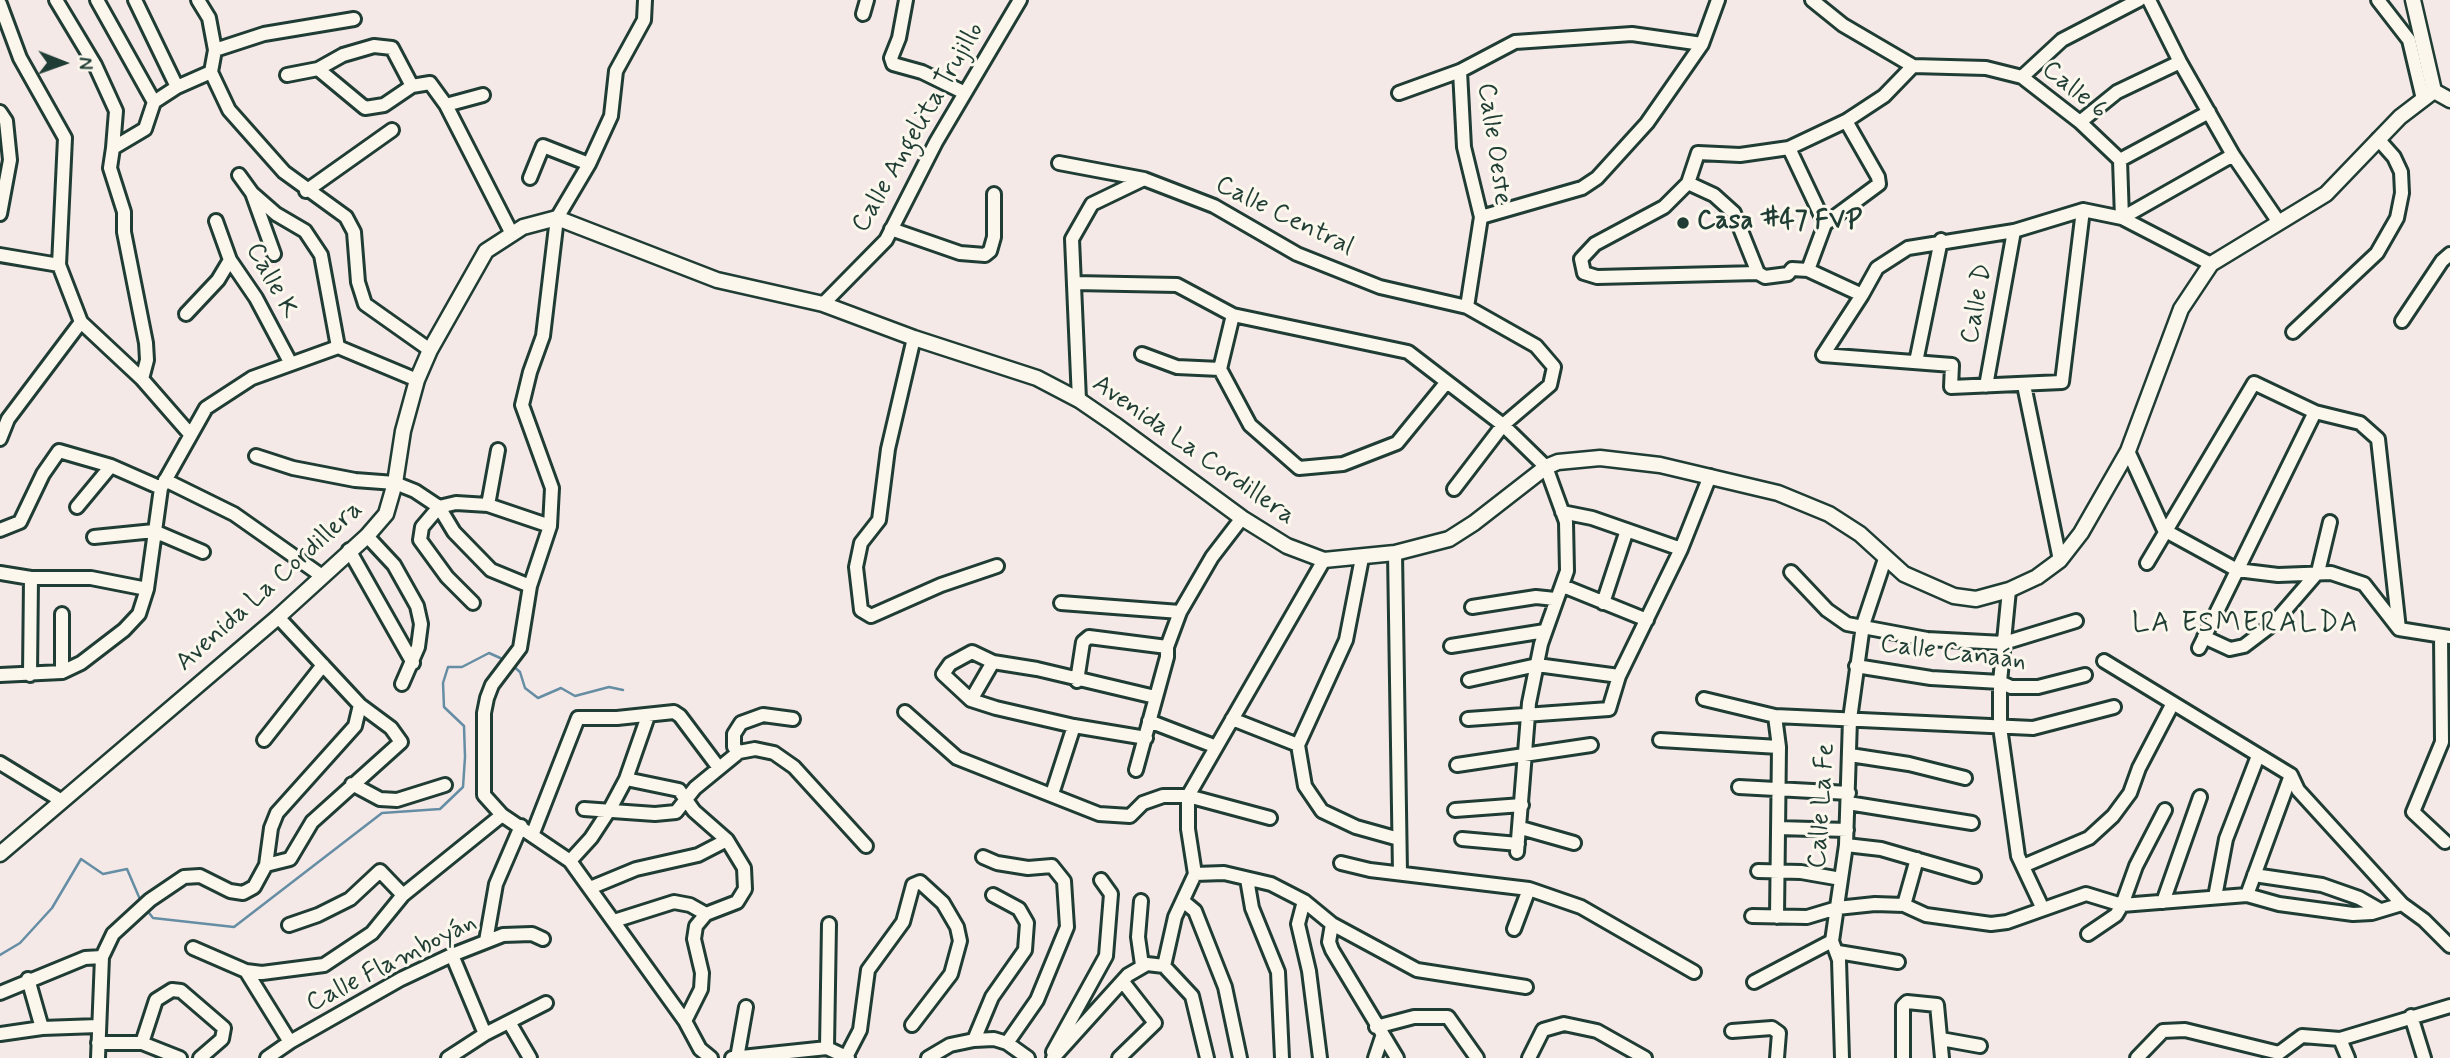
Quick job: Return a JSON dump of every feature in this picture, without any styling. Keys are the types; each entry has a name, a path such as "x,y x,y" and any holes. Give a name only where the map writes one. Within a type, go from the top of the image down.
{"main road":[{"path":"2413,0 2428,95 2450,100"},
{"name":"Avenida La Cordillera","path":"0,854 278,617 367,536 386,514 395,484 403,431 417,380 430,350 486,251 523,227 557,218 717,280 823,304 914,338 1037,378 1079,400 1242,518 1287,546 1324,560 1395,553 1449,539 1546,467 1572,460 1609,459 1660,465 1777,493 1829,513 1860,534 1904,574 1954,596 1976,599 2009,590 2037,577 2060,561 2081,533 2128,451 2181,309 2211,264 2326,194 2378,139 2428,95"}],"street":[{"path":"56,0 95,65 116,111 110,168 124,212 127,245 146,343 148,360 142,379"},
{"path":"97,0 154,102"},
{"path":"135,0 177,87"},
{"path":"198,0 209,18 215,50 211,72 229,110 284,172 306,191 346,217 354,232 358,282 365,304 430,350"},
{"path":"645,0 644,19 616,71 611,116 589,164 557,218 543,336 522,405 552,488 550,527 530,586 523,636 516,657 492,685 484,713 484,795 502,815 570,860 685,1021 699,1049 711,1058"},
{"path":"863,14 867,0"},
{"path":"906,0 899,38 891,58 893,64 922,72 965,93"},
{"name":"Calle Angelita Trujillo","path":"823,304 886,240 965,93 1020,0"},
{"path":"1481,217 1582,188 1597,178 1647,124 1702,44 1718,0"},
{"name":"Calle 6","path":"1812,0 1843,25 1913,66 1986,68 2022,77 2080,122 2120,160"},
{"path":"2022,77 2062,40 2139,0"},
{"path":"2149,0 2180,62 2233,155 2278,221"},
{"path":"2378,0 2409,40 2428,95"},
{"path":"0,4 20,58 65,138 60,265 81,322 142,379 190,435"},
{"path":"215,50 264,34 354,19"},
{"path":"1399,93 1460,71 1515,42 1632,34 1702,44"},
{"path":"287,75 318,69 343,55 374,47 388,47 392,48 412,86"},
{"path":"2080,122 2117,92 2180,62"},
{"path":"1862,295 1808,270 1792,268 1779,277 1765,277 1758,273 1597,277 1584,273 1581,260 1595,244 1664,208 1688,183 1698,153 1740,155 1789,148 1846,121 1884,96 1913,66"},
{"path":"318,69 365,108 384,105 412,86 430,83 446,105 512,234"},
{"name":"Calle Oeste","path":"1460,71 1464,147 1481,217 1467,307"},
{"path":"113,148 145,128 154,102 177,87 211,72"},
{"path":"446,105 484,94"},
{"path":"0,112 6,121 10,160 0,214"},
{"path":"2122,218 2120,160 2210,112"},
{"path":"1808,270 1825,223 1879,184 1878,177 1846,121"},
{"path":"306,191 392,130"},
{"path":"2293,332 2377,253 2397,218 2402,193 2401,172 2395,157 2378,139"},
{"path":"530,178 543,146 589,164"},
{"path":"1789,148 1825,223"},
{"path":"2122,218 2233,155"},
{"name":"Calle Central","path":"1059,163 1144,179 1214,206 1297,254 1380,286 1467,307 1536,346 1554,367 1550,385 1503,425"},
{"path":"239,175 252,193 276,214 305,232 321,254 338,347"},
{"path":"1079,400 1072,239 1092,204 1144,179"},
{"path":"1688,183 1714,195 1734,214 1758,273"},
{"path":"252,193 274,254"},
{"path":"891,229 960,253 985,255 990,251 994,237 995,194"},
{"path":"2083,210 2062,382 1951,387 1952,365 1823,355 1862,295 1871,276 1886,260 1908,248 1941,240 2014,231 2083,210 2122,218 2211,264"},
{"name":"Calle K","path":"216,221 230,260 256,298 290,362"},
{"name":"Calle D","path":"1986,386 2014,231"},
{"path":"1916,362 1941,240"},
{"path":"2402,321 2442,261 2450,254"},
{"path":"0,255 60,265"},
{"path":"186,314 218,280 230,260"},
{"path":"1074,283 1177,285 1233,315 1408,352 1503,425 1546,467 1566,522 1567,571 1545,631 1528,714 1521,828 1517,848 1462,839"},
{"path":"1233,315 1220,369 1250,425 1299,468 1343,464 1397,443 1446,383"},
{"path":"0,439 4,418 81,322"},
{"path":"914,338 888,449 878,520 861,543 856,567 861,610 871,616 941,585 997,566"},
{"path":"0,675 62,673 81,663 124,630 139,614 147,589 163,484 206,408 252,378 290,362 338,347 417,380"},
{"path":"1142,354 1177,367 1220,369"},
{"path":"2147,563 2164,530 2254,383 2315,412 2360,423 2378,439 2399,629"},
{"path":"2024,385 2060,561"},
{"path":"2315,412 2202,642 2230,649 2244,646 2273,624 2318,572 2330,522"},
{"path":"1454,489 1503,425"},
{"path":"488,505 498,450"},
{"path":"0,530 20,522 43,474 59,451 163,484 234,514 322,576"},
{"path":"2128,451 2164,530 2237,570 2278,575 2318,572 2364,583 2399,629 2445,637 2442,742 2413,812 2445,842"},
{"path":"256,456 293,468 355,480 395,484 415,491 439,507 454,532 491,570 530,586"},
{"path":"76,507 111,466"},
{"path":"1468,719 1609,709 1619,676 1681,549 1710,476"},
{"path":"473,603 447,577 420,540 422,527 439,507 456,503 488,505 550,527"},
{"path":"1562,512 1627,530 1681,549"},
{"path":"1136,770 1167,657 1167,647 1180,612 1212,557 1242,518"},
{"path":"1603,603 1627,530"},
{"path":"94,537 155,531 203,552"},
{"path":"367,536 394,565 417,606 421,624 413,663 402,684"},
{"path":"349,550 413,663"},
{"path":"1395,553 1400,873"},
{"path":"1362,558 1346,640 1298,745 1306,786 1322,811 1356,827 1399,839"},
{"name":"Calle La Fe","path":"1842,1058 1835,947 1847,830 1850,719 1863,625 1885,559"},
{"path":"1164,966 1175,917 1195,874 1188,829 1188,796 1214,746 1324,560"},
{"path":"1791,572 1827,610 1847,624 1927,639 2004,643 2076,621"},
{"path":"1,577 91,578 147,589"},
{"path":"30,676 31,578"},
{"path":"1563,586 1647,620"},
{"path":"2009,590 2000,682 2000,727 2018,856 2042,907"},
{"path":"1472,607 1536,597 1555,598"},
{"path":"1061,603 1180,612"},
{"path":"62,614 62,673"},
{"path":"266,866 290,859 312,822 401,742 384,723 360,705 278,617"},
{"path":"1451,646 1545,631"},
{"path":"1077,681 1083,642 1089,637 1167,647"},
{"path":"1146,738 1074,726 971,700 943,674 950,664 968,652 993,662 1037,668 1077,681 1155,697"},
{"path":"2104,661 2291,775 2298,790 2402,904 2424,920 2450,946"},
{"path":"971,700 993,662"},
{"path":"264,740 323,665"},
{"path":"1469,680 1537,665 1619,676"},
{"name":"Calle Canaán","path":"1856,666 1931,678 2000,682 2011,687 2038,687 2085,675"},
{"path":"1704,699 1776,716 2033,729 2114,707"},
{"path":"2023,866 2089,838 2113,816 2130,793 2139,768 2173,703"},
{"path":"98,1058 103,957 113,934 150,900 184,877 192,875 230,891 243,893 254,887 266,866 271,828 277,813 355,726 360,705"},
{"path":"533,833 578,718 648,716 674,712 680,716 719,768"},
{"path":"905,712 957,758 1099,814 1122,818 1130,816 1143,803 1163,796 1188,796 1270,818"},
{"path":"739,752 734,747 734,734 741,723 763,715 793,719"},
{"path":"570,860 591,838 610,809 626,779 648,716"},
{"path":"1776,716 1779,747 1777,917"},
{"path":"1232,719 1298,745"},
{"path":"1149,721 1214,746"},
{"path":"1052,794 1074,726"},
{"path":"1660,740 1779,747"},
{"path":"1457,765 1525,757 1539,752 1591,745"},
{"path":"583,809 654,814 676,812 687,802 695,788 739,752 755,749 775,753 815,788 866,846"},
{"path":"1850,755 1909,764 1965,778"},
{"path":"2215,897 2226,839 2258,756"},
{"path":"0,763 62,801"},
{"path":"2247,895 2291,775"},
{"path":"626,779 673,788 727,840 744,868 745,889 737,902 706,914 696,926 694,939 702,973 701,989 685,1021"},
{"path":"352,784 380,799 397,800 445,785"},
{"path":"1739,787 1778,788 1848,798 1972,823"},
{"path":"2163,902 2200,797"},
{"path":"1455,810 1522,804"},
{"path":"2088,934 2116,915 2136,866 2165,810"},
{"path":"193,948 246,971 295,971 324,965 372,933 403,895 502,815"},
{"path":"486,941 496,884 521,826"},
{"path":"1521,828 1574,843"},
{"path":"1778,828 1847,830"},
{"path":"590,888 636,869 698,855 727,840"},
{"path":"1846,845 1917,859 1974,876"},
{"path":"983,857 996,863 1028,868 1052,866 1063,881 1067,927 1037,1000 1007,1043"},
{"path":"1904,905 1917,859"},
{"path":"1341,863 1529,889 1581,907 1694,972"},
{"path":"289,925 318,915 349,899 380,871 403,895"},
{"path":"1758,871 1841,879"},
{"path":"1195,874 1224,873 1271,884 1304,901 1332,924 1417,970 1526,987"},
{"path":"2254,875 2322,885 2359,898 2379,910"},
{"path":"1247,879 1252,908 1278,972 1282,1058"},
{"path":"1051,1058 1106,956 1111,894 1101,880"},
{"path":"732,1058 827,1048 847,1057 860,1030 868,970 903,922 913,885 920,882 943,903 957,927 960,941 951,974 912,1025"},
{"path":"1514,929 1529,889"},
{"path":"1752,916 1807,917 1837,908 1904,905 1926,915 1992,924 2024,916 2042,907 2086,894 2122,905 2247,895 2279,904 2353,914 2402,904"},
{"path":"974,1040 992,997 1025,950 1027,923 1019,909 993,895"},
{"path":"1141,901 1138,937 1142,965"},
{"path":"1183,901 1195,911 1225,987 1240,1058"},
{"path":"1304,901 1298,924 1309,971 1320,1058"},
{"path":"614,921 674,902 690,905 706,914"},
{"path":"827,1048 829,924"},
{"path":"1332,924 1329,942 1332,950 1397,1058"},
{"name":"Calle Flamboyán","path":"274,1056 290,1042 401,979 452,955 486,941 518,933 543,939"},
{"path":"1754,982 1835,947 1898,961"},
{"path":"452,955 485,1034"},
{"path":"0,993 28,979 85,958 103,957"},
{"path":"1051,1058 1142,965 1164,966 1192,996 1207,1058"},
{"path":"246,971 290,1042"},
{"path":"28,979 42,1028"},
{"path":"1119,1058 1155,1024 1123,982"},
{"path":"142,1043 156,1000 172,990 181,991 224,1028 222,1039 200,1058"},
{"path":"1903,1058 1903,1006 1907,1002 1937,1005 1942,1058"},
{"path":"448,1058 485,1034 546,1003"},
{"path":"2137,1058 2163,1031 2207,1033 2237,1045 2280,1056 2302,1036 2340,1039 2450,1006"},
{"path":"737,1058 746,1007"},
{"path":"2411,1016 2424,1058"},
{"path":"1379,1032 1413,1017 1448,1017 1477,1058"},
{"path":"509,1022 530,1058"},
{"path":"1529,1058 1544,1030 1564,1024 1597,1031 1645,1058"},
{"path":"0,1034 42,1028 98,1026"},
{"path":"1732,1031 1772,1028 1779,1033 1777,1058"},
{"path":"1375,1058 1379,1032"},
{"path":"928,1058 950,1045 994,1039 1007,1043 1028,1058"},
{"path":"1941,1039 1980,1046"},
{"path":"2340,1039 2348,1058"},
{"path":"98,1043 142,1043 180,1058"}],"waterway":[{"path":"146,909 153,918 234,927 382,813 440,809 463,787 465,757 464,726 444,707 443,683 448,667 462,667 489,653 507,661"},
{"path":"512,665 520,672 525,688 538,698 561,688 575,696 609,687 623,690"},
{"path":"0,955 20,943 52,908 81,859 103,874 127,869 142,904"}],"place":[{"name":"Casa #47 FVP","path":"1683,223"}],"district":[{"name":"LA ESMERALDA","path":"2246,625"}]}
